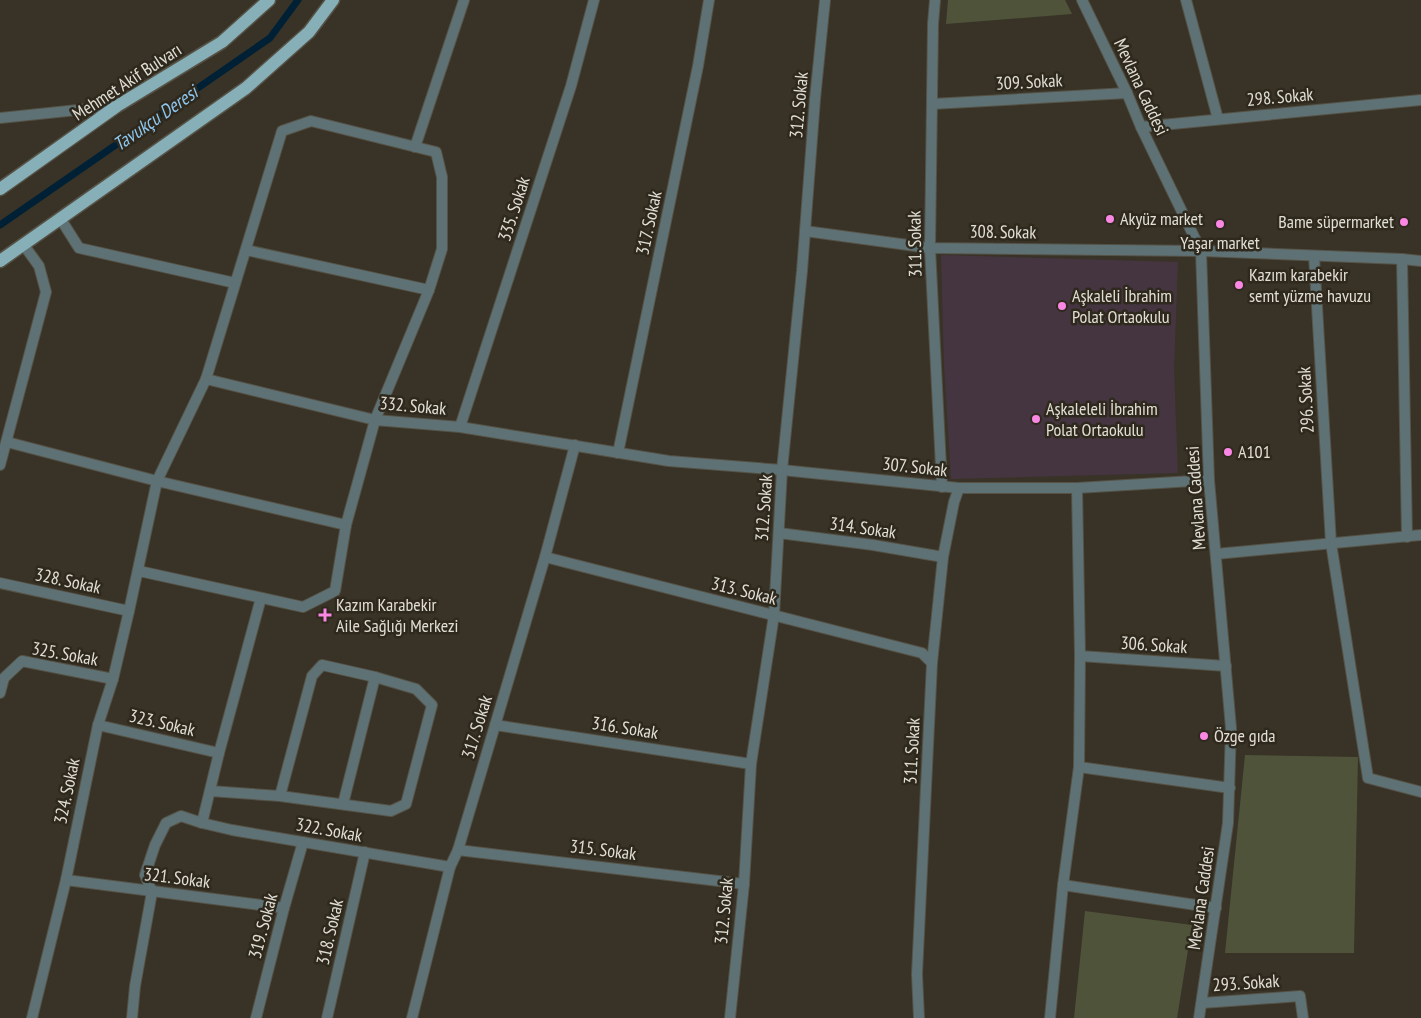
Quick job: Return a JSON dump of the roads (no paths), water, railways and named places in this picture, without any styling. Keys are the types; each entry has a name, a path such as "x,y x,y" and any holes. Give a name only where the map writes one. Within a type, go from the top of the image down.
{"main road":[{"name":"Mehmet Akif Bulvarı","path":"0,189 117,106 222,42 270,0"},
{"path":"0,261 246,88 309,32 333,0"}],"street":[{"path":"139,571 303,607 334,590 346,525 375,420 429,290 442,249 442,177 436,152 415,147 464,0"},
{"name":"335. Sokak","path":"460,427 571,86 594,0"},
{"name":"317. Sokak","path":"618,453 694,86 709,0"},
{"name":"312. Sokak","path":"730,1018 744,884 750,764 774,615 782,470 805,232 815,99 826,0"},
{"name":"311. Sokak","path":"935,0 933,24 930,248 942,487"},
{"name":"Mevlana Caddesi","path":"1082,0 1201,251 1209,480 1232,728 1228,823 1199,1018"},
{"path":"1186,0 1218,119"},
{"name":"309. Sokak","path":"932,104 1127,93"},
{"name":"298. Sokak","path":"1141,127 1421,100"},
{"path":"0,118 117,106"},
{"name":"324. Sokak","path":"32,1018 66,880 98,725 112,679 139,571 157,481 206,379 282,131 311,121 415,147"},
{"path":"60,218 80,248 236,283"},
{"name":"308. Sokak","path":"805,232 930,248 1201,251 1402,259 1421,262"},
{"path":"0,465 46,292 39,266 23,244"},
{"path":"246,250 429,290"},
{"name":"296. Sokak","path":"1314,256 1331,543 1368,778 1421,792"},
{"path":"1402,259 1407,537"},
{"name":"332. Sokak","path":"206,379 375,420 460,427 618,453"},
{"path":"7,442 157,481 346,525"},
{"name":"317. Sokak","path":"412,1018 450,867 458,850 545,557 575,445"},
{"name":"307. Sokak","path":"618,453 669,461 782,470 959,488 1077,488 1209,480"},
{"name":"311. Sokak","path":"919,1018 917,974 932,663 943,557 954,502 959,488"},
{"path":"1050,1018 1064,886 1080,767 1077,488"},
{"name":"314. Sokak","path":"779,533 873,545 943,557"},
{"path":"1216,554 1421,535"},
{"name":"313. Sokak","path":"545,557 922,652 932,663"},
{"name":"328. Sokak","path":"0,583 129,611"},
{"path":"202,823 261,598"},
{"name":"306. Sokak","path":"1080,656 1226,666"},
{"name":"325. Sokak","path":"0,693 4,678 22,661 112,679"},
{"path":"210,791 280,796 391,811 406,804 432,705 416,689 322,665 312,676 280,796"},
{"path":"343,804 374,677"},
{"name":"316. Sokak","path":"495,724 750,764"},
{"name":"323. Sokak","path":"98,725 219,753"},
{"path":"1080,767 1230,788"},
{"name":"322. Sokak","path":"132,1018 135,986 152,892 145,875 155,844 166,823 181,816 232,830 450,867"},
{"name":"319. Sokak","path":"256,1018 303,842"},
{"name":"315. Sokak","path":"458,850 744,884"},
{"name":"318. Sokak","path":"327,1018 365,852"},
{"name":"321. Sokak","path":"66,880 284,908"},
{"path":"1064,886 1216,908"},
{"name":"293. Sokak","path":"1202,1003 1300,996 1303,1018"}],"waterway":[{"name":"Tavukçu Deresi","path":"0,225 270,38 298,0"}],"place":[{"name":"Akyüz market","path":"1110,219"},
{"name":"Bame süpermarket","path":"1404,222"},
{"name":"Yaşar market","path":"1220,224"},
{"name":"Kazım karabekir semt yüzme havuzu","path":"1239,285"},
{"name":"Aşkaleli İbrahim Polat Ortaokulu","path":"1062,306"},
{"name":"Aşkaleleli İbrahim Polat Ortaokulu","path":"1036,419"},
{"name":"A101","path":"1228,452"},
{"name":"Kazım Karabekir Aile Sağlığı Merkezi","path":"325,615"},
{"name":"Özge gıda","path":"1204,736"}]}
